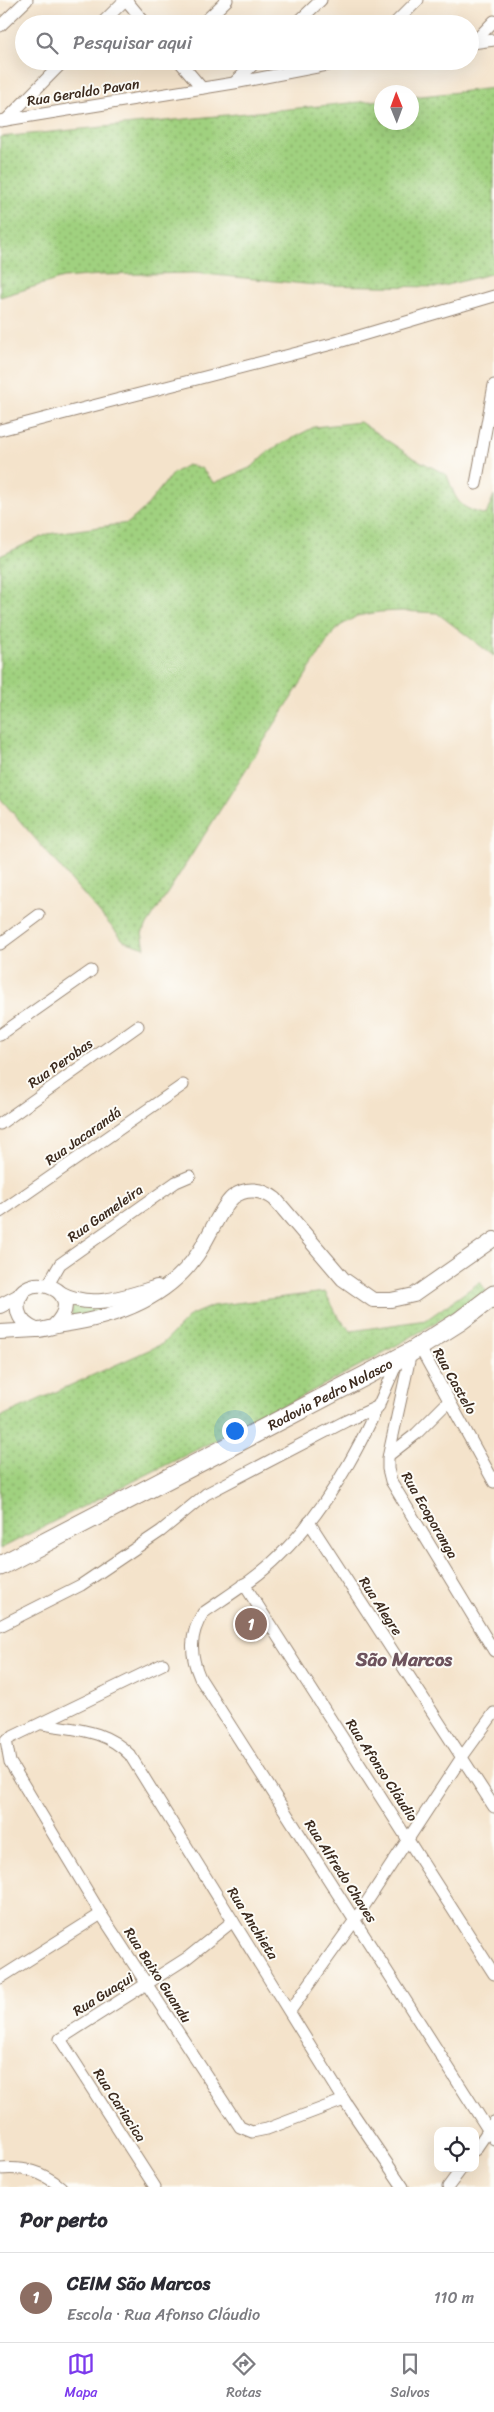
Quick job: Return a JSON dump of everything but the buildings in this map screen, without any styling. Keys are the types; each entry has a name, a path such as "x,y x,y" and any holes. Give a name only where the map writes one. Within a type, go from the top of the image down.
{"highway":[{"name":"Rodovia Pedro Nolasco","path":"0,1566 410,1352 460,1320 494,1295"}],"street":[{"path":"0,26 27,0"},
{"path":"110,15 125,0 138,15"},
{"path":"211,15 227,0"},
{"path":"305,15 321,0"},
{"path":"403,15 418,0"},
{"path":"479,35 494,21"},
{"path":"479,42 494,40"},
{"path":"3,120 55,70"},
{"path":"187,70 202,88"},
{"path":"234,83 248,70"},
{"name":"Rua Geraldo Pavan","path":"3,120 234,83 301,70"},
{"path":"0,430 332,344 494,296"},
{"path":"476,484 494,386"},
{"path":"0,944 39,915"},
{"path":"0,1035 91,971"},
{"name":"Rua Perobas","path":"0,1124 138,1026"},
{"name":"Rua Jacarandá","path":"0,1212 183,1085"},
{"name":"Rua Gameleira","path":"48,1285 60,1264 176,1182 190,1176"},
{"path":"54,1326 107,1316 151,1297 170,1284 197,1255 230,1199 243,1191 253,1190 275,1199 343,1278 373,1300 391,1300 414,1295 494,1239"},
{"path":"0,1306 21,1295 33,1285 48,1285 72,1300 93,1302 170,1284"},
{"path":"0,1332 46,1330 54,1326 61,1320 64,1311 64,1302 60,1293"},
{"path":"21,1295 18,1302 20,1316 29,1327 36,1330"},
{"path":"244,1584 277,1558 309,1522 354,1454 410,1352"},
{"name":"Rua Castelo","path":"410,1352 449,1401 494,1482"},
{"name":"Rua Ecoporanga","path":"410,1352 388,1469 396,1492 494,1652"},
{"path":"389,1456 425,1426 449,1401"},
{"path":"0,1626 81,1586 161,1531 206,1494 346,1421 379,1406"},
{"name":"Rua Alegre","path":"309,1522 494,1807"},
{"name":"Rua Alfredo Chaves","path":"244,1584 203,1613 196,1624 191,1647 193,1662 200,1678 492,2130"},
{"name":"Rua Afonso Cláudio","path":"244,1584 494,1974"},
{"path":"42,1724 163,1664"},
{"path":"290,2011 355,1920 462,1756 494,1713"},
{"name":"Rua Baixo Guandu","path":"42,1724 6,1740 8,1753 16,1774 146,1985 240,2127 252,2132 267,2129 344,2100"},
{"name":"Rua Anchieta","path":"42,1724 99,1734 120,1745 140,1770 344,2100 403,2187"},
{"path":"0,1978 101,1914"},
{"name":"Rua Guaçui","path":"60,2039 206,1945 233,1921"},
{"name":"Rua Cariacica","path":"60,2039 155,2187"},
{"path":"479,2145 492,2130"},
{"path":"0,2169 20,2168 38,2171 62,2187"},
{"path":"448,2187 459,2172"}],"green space":[{"path":"494,88 494,273 439,287 315,285 194,273 99,275 63,278 0,297 0,137 374,101 374,130 419,130 419,96"},
{"path":"360,422 412,457 447,475 459,502 469,509 486,515 494,495 494,656 437,613 379,612 357,616 340,626 330,637 142,933 145,948 124,941 0,798 0,556 48,534 128,523 145,508 172,474 187,465 201,468 214,483 252,467 270,450 314,427"},
{"path":"480,1282 486,1291 382,1353 318,1388 0,1549 0,1417 162,1344 191,1315 212,1306 325,1292 339,1318 351,1331 426,1320"},
{"path":"141,1299 71,1322 72,1306 103,1306"}],"place":[{"name":"CEIM São Marcos","path":"251,1624"}],"district":[{"name":"São Marcos","path":"404,1659"}]}
